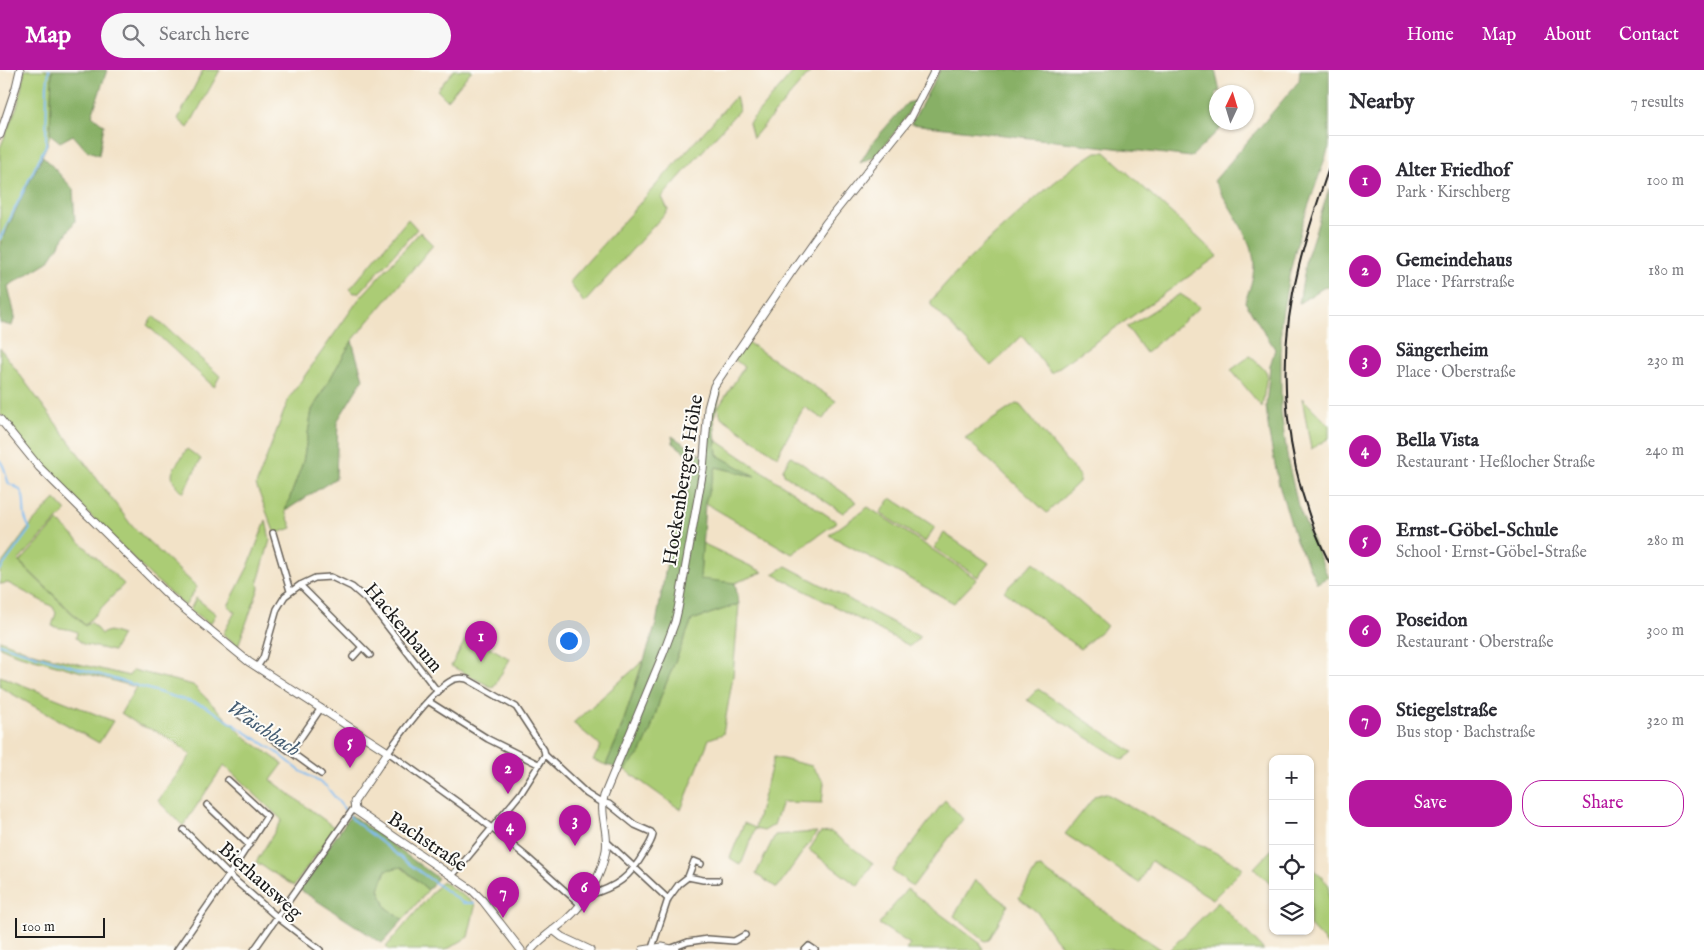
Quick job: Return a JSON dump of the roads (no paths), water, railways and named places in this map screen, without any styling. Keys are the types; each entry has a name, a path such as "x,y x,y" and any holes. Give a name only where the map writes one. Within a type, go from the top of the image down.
{"street":[{"path":"0,135 20,70"},
{"name":"Hockenberger Höhe","path":"602,801 675,622 703,470 708,408 714,386 826,224 911,117 935,70"},
{"path":"0,418 29,456 171,598 257,667 388,752 492,829 581,905"},
{"path":"273,533 290,591"},
{"name":"Hackenbaum","path":"257,667 263,658 277,609 290,591 315,578 326,576 337,579 352,587 372,606 438,692"},
{"path":"300,585 370,655"},
{"path":"354,657 362,647"},
{"path":"254,950 347,817 354,802 388,752 428,701 454,679 462,678 511,703 520,710 544,750 544,755 521,793 452,876"},
{"path":"428,701 488,739 538,764"},
{"path":"292,752 322,708"},
{"path":"237,713 321,774"},
{"path":"544,755 592,798 609,804 635,826 653,835 635,869 622,880 601,892 589,895"},
{"path":"177,950 267,816 228,780"},
{"path":"531,950 581,905 589,895 602,866 607,842 602,801"},
{"path":"207,805 248,845"},
{"name":"Bachstraße","path":"352,809 452,876 483,901 521,950"},
{"name":"Bierhausweg","path":"184,830 229,875 277,917 320,950"},
{"path":"607,842 668,899"},
{"path":"652,948 668,899 679,884 688,877 694,861 701,864"},
{"path":"688,877 718,880"},
{"path":"553,930 562,937 590,950"},
{"path":"643,950 652,948 674,949 688,942 708,939 734,941 745,935"},
{"path":"805,950 809,946 815,950"}],"waterway":[{"name":"Wäschbach","path":"0,239 46,145 49,70"},
{"name":"Wäschbach","path":"0,461 9,484 22,493 25,517 30,529 0,570"},
{"name":"Wäschbach","path":"0,644 205,706 278,753 299,770 326,786 353,820 463,903 474,903"}],"railway":[{"path":"1329,168 1306,241 1291,303 1286,379 1288,417 1293,454 1302,491 1314,527 1329,562"}],"place":[{"name":"Alter Friedhof","path":"481,662"},
{"name":"Ernst-Göbel-Schule","path":"350,768"},
{"name":"Gemeindehaus","path":"508,794"},
{"name":"Sängerheim","path":"575,846"},
{"name":"Bella Vista","path":"510,852"},
{"name":"Poseidon","path":"584,913"},
{"name":"Stiegelstraße","path":"503,918"}]}
